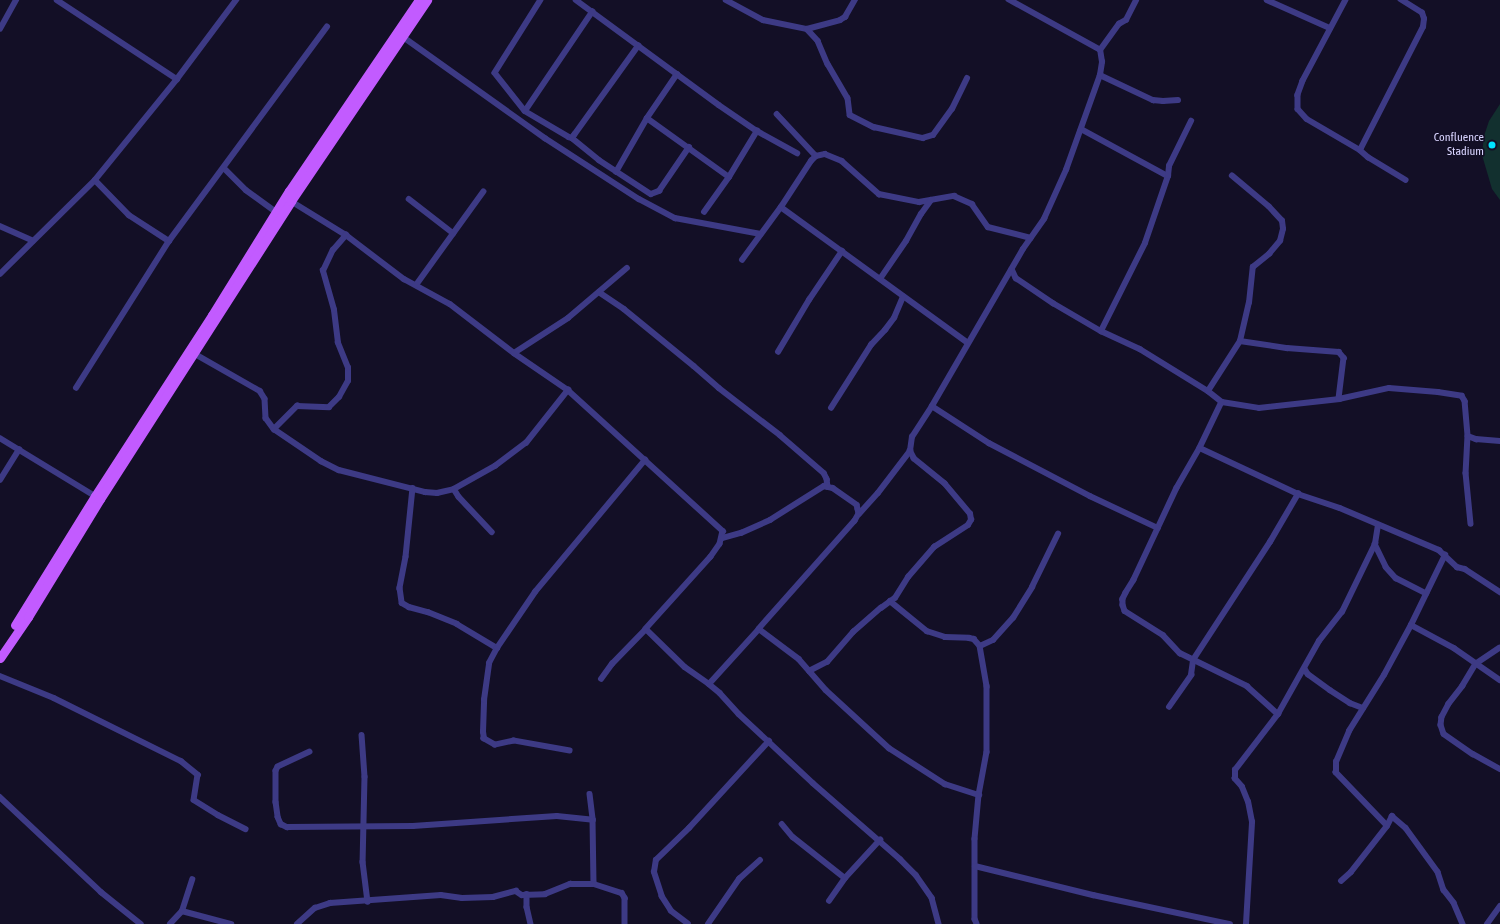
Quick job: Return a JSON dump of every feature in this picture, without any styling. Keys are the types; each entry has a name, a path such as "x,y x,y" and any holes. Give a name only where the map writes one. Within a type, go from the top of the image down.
{"main road":[{"path":"0,647 276,212 419,0"},
{"path":"0,658 28,617 100,499 195,354 291,201 427,0"}],"street":[{"path":"0,29 16,0"},
{"path":"57,0 177,79"},
{"path":"0,274 95,180 177,79 236,0"},
{"path":"541,0 495,73 525,110 545,124 572,138 616,172 650,194 656,194 689,147"},
{"path":"576,0 757,131 797,153"},
{"path":"726,0 763,20 807,29 840,20 844,17 855,0"},
{"path":"1009,0 1100,50"},
{"path":"709,684 855,521 910,451 912,436 932,406 1050,206 1100,74 1102,62 1100,50 1119,24 1126,20 1136,0"},
{"path":"1267,0 1330,28"},
{"path":"1346,0 1303,81 1298,95 1298,109 1307,119 1360,150 1368,157 1406,180"},
{"path":"1360,150 1423,27 1424,19 1422,13 1401,0"},
{"path":"525,110 592,12"},
{"path":"76,388 169,241 327,26"},
{"path":"807,29 818,41 828,64 848,98 850,115 874,127 923,138 933,135 952,108 967,78"},
{"path":"402,36 545,138 639,199 675,218 761,234"},
{"path":"572,138 638,46"},
{"path":"616,172 647,118 677,74"},
{"path":"1100,74 1153,100 1178,100"},
{"path":"777,114 816,156"},
{"path":"647,118 729,177"},
{"path":"1101,331 1145,243 1168,176 1169,166 1192,121"},
{"path":"1080,129 1168,176"},
{"path":"704,212 729,177 757,131"},
{"path":"742,260 781,208 811,160 816,156 825,154 842,161 879,194 919,202 954,196 972,204 988,227 1031,238"},
{"path":"224,168 246,190 276,212"},
{"path":"1208,391 1240,340 1249,303 1254,267 1269,254 1280,241 1283,229 1282,221 1269,207 1232,176"},
{"path":"95,180 129,215 169,241"},
{"path":"416,285 483,192"},
{"path":"409,199 453,233"},
{"path":"880,279 906,241 921,214 932,200"},
{"path":"291,201 346,235 404,279 450,304 514,353 568,390 723,531 723,538 711,557 612,664 601,679"},
{"path":"781,208 968,344"},
{"path":"0,226 33,241"},
{"path":"274,428 297,406 329,407 339,397 346,385 348,368 338,343 334,310 323,271 333,250 346,235"},
{"path":"778,352 809,300 842,251"},
{"path":"514,353 568,318 628,268"},
{"path":"1012,269 1016,278 1053,303 1101,331 1140,349 1208,391 1222,402 1259,408 1339,399 1389,388 1438,392 1462,396 1465,401 1468,436 1466,474 1471,524"},
{"path":"599,292 624,309 719,388 780,435 824,474 827,479 828,487"},
{"path":"831,408 871,345 894,318 904,297"},
{"path":"1240,340 1287,348 1339,352 1344,358 1339,399"},
{"path":"195,354 260,391 265,399 266,418 274,428 302,449 338,470 436,493 454,489 495,466 526,443 568,390"},
{"path":"1222,402 1200,448 1177,488 1134,580 1123,599 1123,605 1126,611 1163,635 1180,653 1247,686 1278,714"},
{"path":"932,406 989,443 1090,496 1158,528"},
{"path":"1468,436 1476,439 1500,441"},
{"path":"0,438 95,496"},
{"path":"1200,448 1298,494 1340,508 1439,550 1445,554 1457,567 1465,569 1500,592"},
{"path":"0,480 19,450"},
{"path":"810,671 827,662 853,632 895,598 908,577 934,546 968,525 971,520 970,514 945,484 914,459 910,451"},
{"path":"570,751 514,741 495,745 484,739 484,700 489,663 496,648 535,592 645,460"},
{"path":"413,488 406,557 400,588 402,603 409,607 428,612 458,624 496,648"},
{"path":"723,538 741,533 770,520 819,488 833,488 857,505 859,514"},
{"path":"454,489 492,532"},
{"path":"1169,707 1191,675 1193,660 1270,542 1298,494"},
{"path":"1246,924 1252,822 1248,802 1242,787 1235,779 1235,770 1278,714 1305,669 1319,641 1342,612 1375,544 1378,525"},
{"path":"980,646 992,640 1013,618 1032,586 1058,534"},
{"path":"1375,544 1386,567 1396,578 1426,593"},
{"path":"1387,826 1336,773 1336,762 1342,743 1384,675 1411,625 1426,593 1437,575 1445,554"},
{"path":"890,601 927,631 945,637 969,638 974,640 980,646 987,686 987,752 979,795 975,866 975,919 977,924"},
{"path":"1411,625 1454,648 1500,680"},
{"path":"646,629 685,667 720,693 739,714 819,788 880,840 916,876 932,898 939,924"},
{"path":"759,629 799,659 852,715 889,748 945,784 979,795"},
{"path":"1500,648 1476,664 1463,686 1449,704 1442,717 1441,725 1444,734 1473,754 1500,769"},
{"path":"1305,669 1308,674 1330,690 1350,703 1363,708"},
{"path":"0,676 54,698 181,761 198,775 194,800 218,816 246,829"},
{"path":"362,735 365,777 363,827 364,862 368,902"},
{"path":"688,924 671,911 662,897 654,872 656,860 699,818 769,741"},
{"path":"310,752 278,767 276,771 276,802 278,817 281,824 294,828 413,826 557,816 593,820"},
{"path":"590,794 593,820 594,884"},
{"path":"0,797 101,892 141,924"},
{"path":"1341,881 1351,872 1387,826 1392,816 1406,828 1438,872 1444,890 1454,903 1462,924"},
{"path":"782,824 803,846 845,878"},
{"path":"829,901 845,878 880,840"},
{"path":"708,924 739,879 760,860"},
{"path":"975,866 1092,895 1230,924"},
{"path":"170,924 182,911 192,880"},
{"path":"297,924 315,908 330,904 441,895 462,898 493,897 516,891 522,895 545,894 570,884 594,884 622,893 625,898 625,924"},
{"path":"527,894 527,907 531,924"},
{"path":"1487,924 1500,906"},
{"path":"182,911 231,924"}],"green space":[{"name":"Confluence Stadium","path":"1500,104 1500,200 1492,189 1482,155 1484,136 1489,121"}],"place":[{"name":"Confluence Stadium","path":"1492,145"}]}
